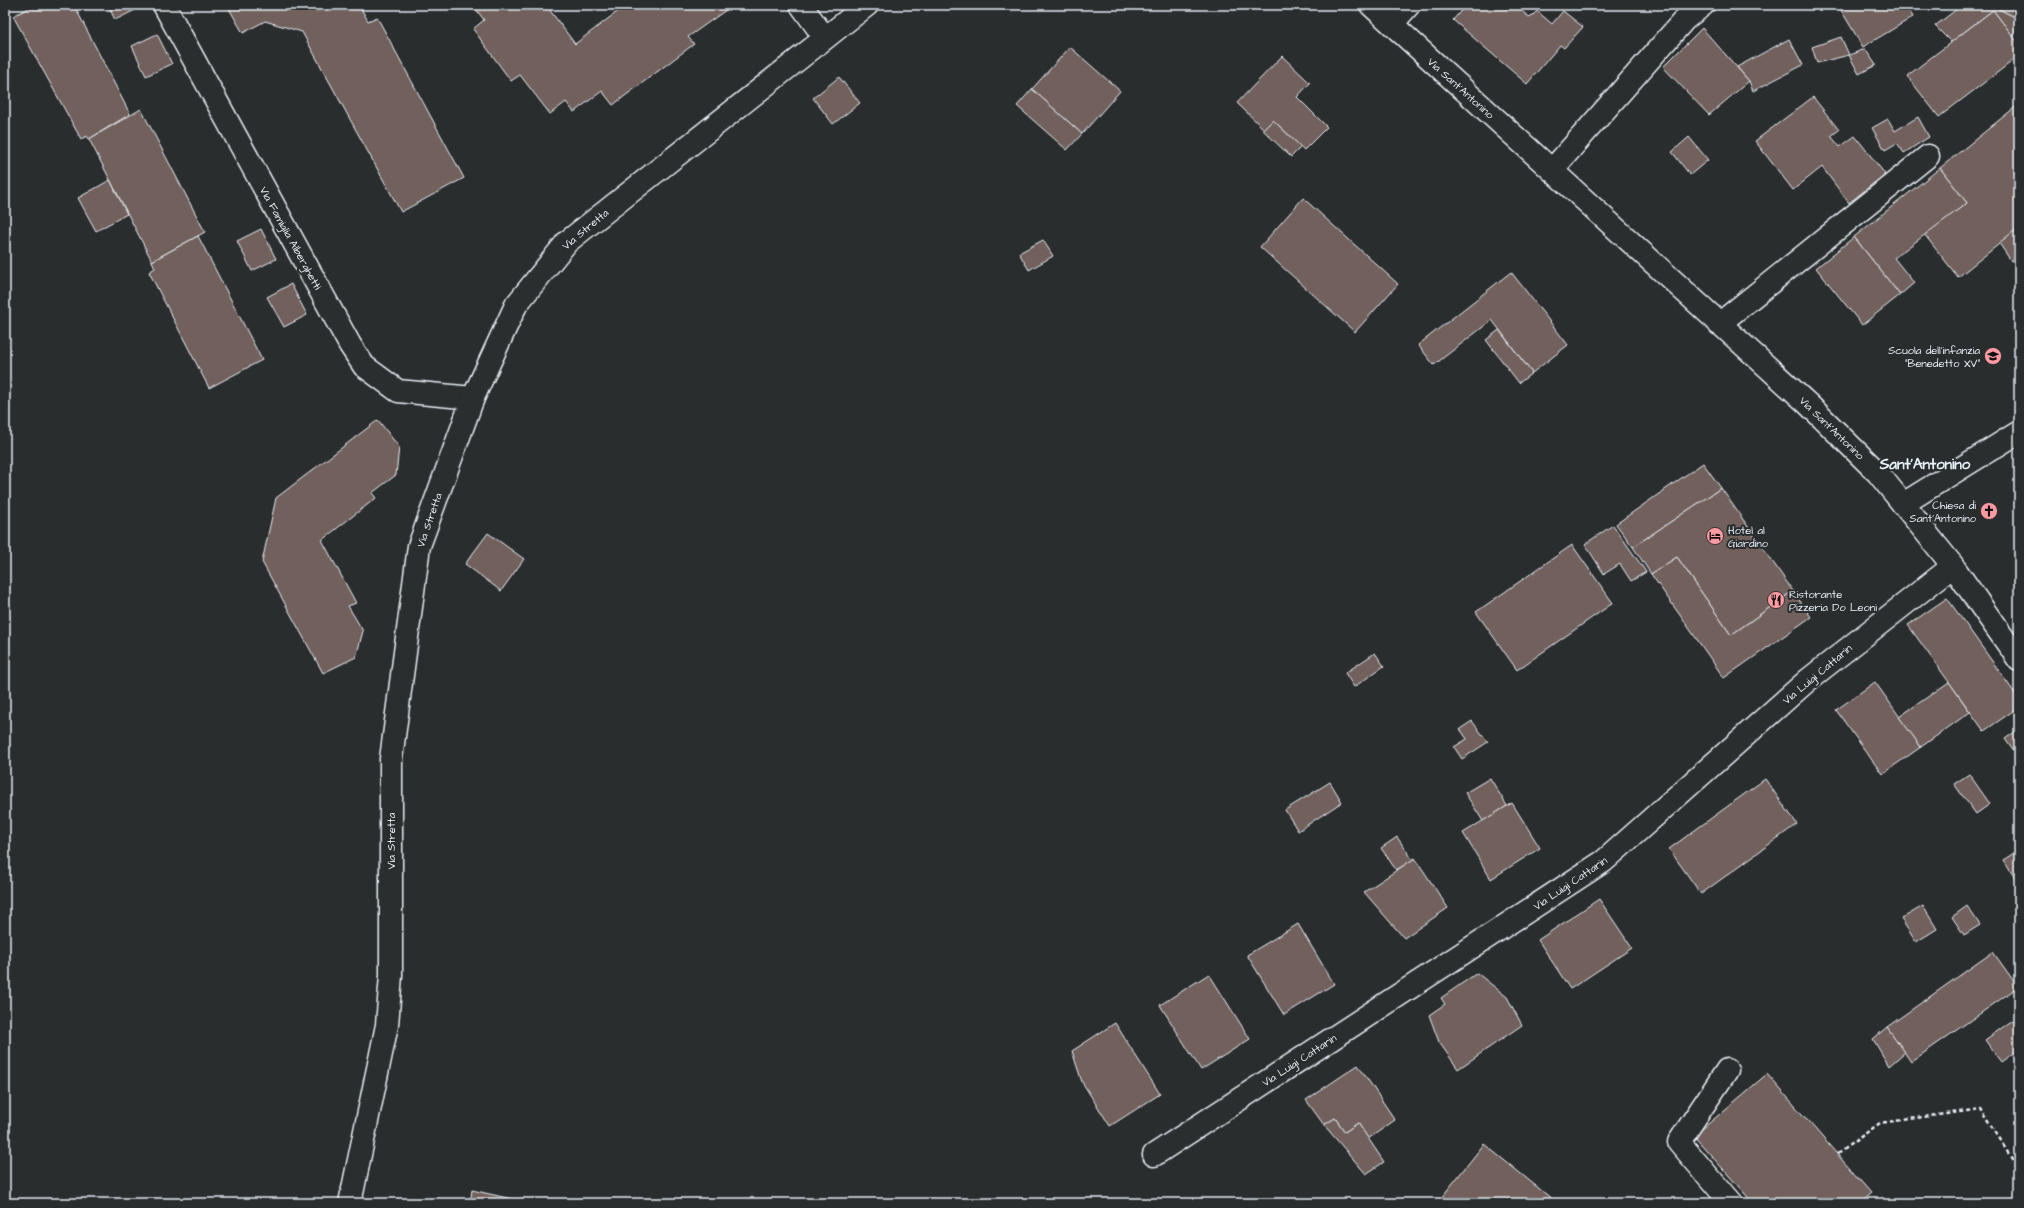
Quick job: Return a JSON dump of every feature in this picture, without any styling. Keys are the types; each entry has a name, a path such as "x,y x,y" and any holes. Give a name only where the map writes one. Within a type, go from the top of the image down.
{"street":[{"name":"Via Famiglia Alberghetti","path":"164,5 350,345 364,366 398,391 473,398"},
{"path":"801,5 825,38"},
{"name":"Via Stretta","path":"350,1203 387,1025 391,975 391,759 419,546 473,398 516,305 567,242 868,5"},
{"name":"Via Sant'Antonino","path":"1370,5 1824,420 1878,473 1953,566 2019,660"},
{"path":"1392,24 1409,5"},
{"path":"1552,170 1685,19 1702,5"},
{"path":"1719,324 1928,156"},
{"path":"1903,504 2019,432"},
{"name":"Via Luigi Cattarin","path":"1154,1155 1604,861 1808,680 1953,566"},
{"path":"1727,1070 1679,1142 1731,1203"}],"path":[{"path":"1837,1154 1880,1123 1981,1109 2019,1169"}],"building":[{"path":"35,5 74,5 130,114 89,139 87,136 81,139 13,16"},
{"path":"108,5 140,5 141,7 115,20"},
{"path":"227,5 359,5 368,21 377,17 464,178 401,212 302,32 265,21 243,33"},
{"path":"473,5 546,5 575,44 626,5 723,5 726,10 688,37 694,44 613,105 602,91 574,112 566,102 550,114 520,75 511,81 473,29 484,20"},
{"path":"1466,5 1515,5 1530,18 1537,11 1552,24 1563,11 1583,27 1564,48 1560,45 1527,84 1453,20"},
{"path":"1838,5 1906,5 1913,17 1863,47"},
{"path":"1962,5 2001,5 1999,9 2019,19 2019,27 2013,37 1993,10 1951,42 1935,26"},
{"path":"2001,5 2019,5 2019,19 1999,9"},
{"path":"1993,10 2019,44 2019,56 1939,117 1907,76"},
{"path":"1702,28 1749,81 1709,115 1663,67"},
{"path":"157,34 172,64 146,76 132,46"},
{"path":"1841,37 1849,55 1817,63 1812,47"},
{"path":"1789,39 1803,65 1753,91 1749,81 1737,67"},
{"path":"1070,47 1120,91 1082,134 1032,89"},
{"path":"1865,49 1876,65 1859,74 1849,55"},
{"path":"1282,56 1310,83 1297,97 1327,127 1304,150 1273,120 1264,129 1237,103"},
{"path":"839,77 860,103 833,124 813,98"},
{"path":"1032,89 1082,134 1067,150 1017,106"},
{"path":"1813,97 1839,130 1831,136 1840,147 1855,136 1885,174 1849,203 1822,167 1793,190 1755,141"},
{"path":"2019,104 2019,228 1958,277 1924,234 1967,203 1940,168"},
{"path":"141,109 205,232 152,261 89,139"},
{"path":"1918,117 1929,137 1904,153 1897,143 1885,150 1872,128 1888,119 1895,131"},
{"path":"1273,120 1301,147 1291,157 1263,130"},
{"path":"1689,137 1708,160 1690,175 1672,152"},
{"path":"1940,168 1967,203 1894,258 1914,283 1900,295 1854,237"},
{"path":"110,180 127,214 96,231 78,198"},
{"path":"1303,198 1398,284 1355,332 1260,247"},
{"path":"2018,228 2019,256 2011,261 1999,243"},
{"path":"261,229 276,259 252,271 237,241"},
{"path":"198,236 262,360 209,388 149,272 155,268 152,261"},
{"path":"1854,237 1900,295 1862,325 1816,268"},
{"path":"1043,240 1053,256 1029,270 1019,253"},
{"path":"1511,272 1568,345 1532,373 1492,320 1434,365 1418,345"},
{"path":"291,284 307,315 284,327 267,297"},
{"path":"1499,330 1532,373 1519,383 1486,340"},
{"path":"378,420 399,447 396,475 372,493 376,498 322,540 356,603 348,606 363,631 356,657 323,673 262,562 276,498"},
{"path":"1703,463 1721,488 1633,547 1616,524"},
{"path":"1721,488 1793,591 1731,635 1677,557 1651,574 1633,547"},
{"path":"1613,525 1646,572 1631,581 1620,564 1604,574 1585,544"},
{"path":"488,533 524,559 501,591 465,564"},
{"path":"1572,545 1613,603 1517,670 1476,612"},
{"path":"1677,557 1731,635 1793,591 1811,617 1724,678 1651,574"},
{"path":"1947,598 2019,699 2019,707 1984,731 1908,625"},
{"path":"1375,653 1384,666 1354,687 1345,673"},
{"path":"1875,682 1921,747 1882,774 1836,710"},
{"path":"1949,682 1970,712 1921,747 1899,717"},
{"path":"1472,721 1488,742 1462,759 1454,747 1467,739 1460,729"},
{"path":"2019,729 2019,759 2005,739"},
{"path":"1969,774 1990,804 1976,814 1954,784"},
{"path":"1490,778 1507,806 1483,821 1465,793"},
{"path":"1765,779 1797,824 1701,894 1669,849"},
{"path":"1330,782 1342,802 1298,831 1285,810"},
{"path":"1512,803 1540,848 1491,879 1463,833"},
{"path":"1397,837 1413,860 1396,870 1381,848"},
{"path":"2019,850 2019,884 2003,860"},
{"path":"1415,858 1448,908 1404,938 1364,892"},
{"path":"1599,899 1632,948 1570,989 1538,940"},
{"path":"1923,906 1937,929 1916,942 1901,919"},
{"path":"1967,906 1980,925 1964,935 1952,917"},
{"path":"1298,924 1334,984 1284,1015 1247,955"},
{"path":"1993,952 2018,987 1911,1062 1887,1027"},
{"path":"1477,973 1507,997 1522,1025 1458,1069 1439,1042 1429,1015 1445,1004 1441,998"},
{"path":"1209,974 1250,1039 1201,1070 1160,1005"},
{"path":"2013,1020 2019,1028 2019,1049 2001,1062 1985,1040"},
{"path":"1115,1023 1160,1094 1110,1126 1082,1082 1072,1051"},
{"path":"1887,1027 1905,1052 1889,1066 1873,1039"},
{"path":"1358,1065 1395,1120 1368,1139 1358,1123 1345,1132 1335,1118 1324,1125 1306,1100"},
{"path":"1767,1074 1871,1193 1859,1203 1753,1203 1694,1136"},
{"path":"1335,1118 1345,1132 1358,1123 1384,1162 1366,1174 1324,1125"},
{"path":"1484,1144 1557,1203 1437,1203"},
{"path":"472,1190 516,1200 515,1203 470,1203"}],"place":[{"name":"Scuola dell'infanzia \"Benedetto XV\"","path":"1993,356"},
{"name":"Chiesa di Sant'Antonino","path":"1989,511"},
{"name":"Hotel al Giardino","path":"1715,536"},
{"name":"Ristorante Pizzeria Do Leoni","path":"1776,600"}],"district":[{"name":"Sant'Antonino","path":"1925,464"}]}
